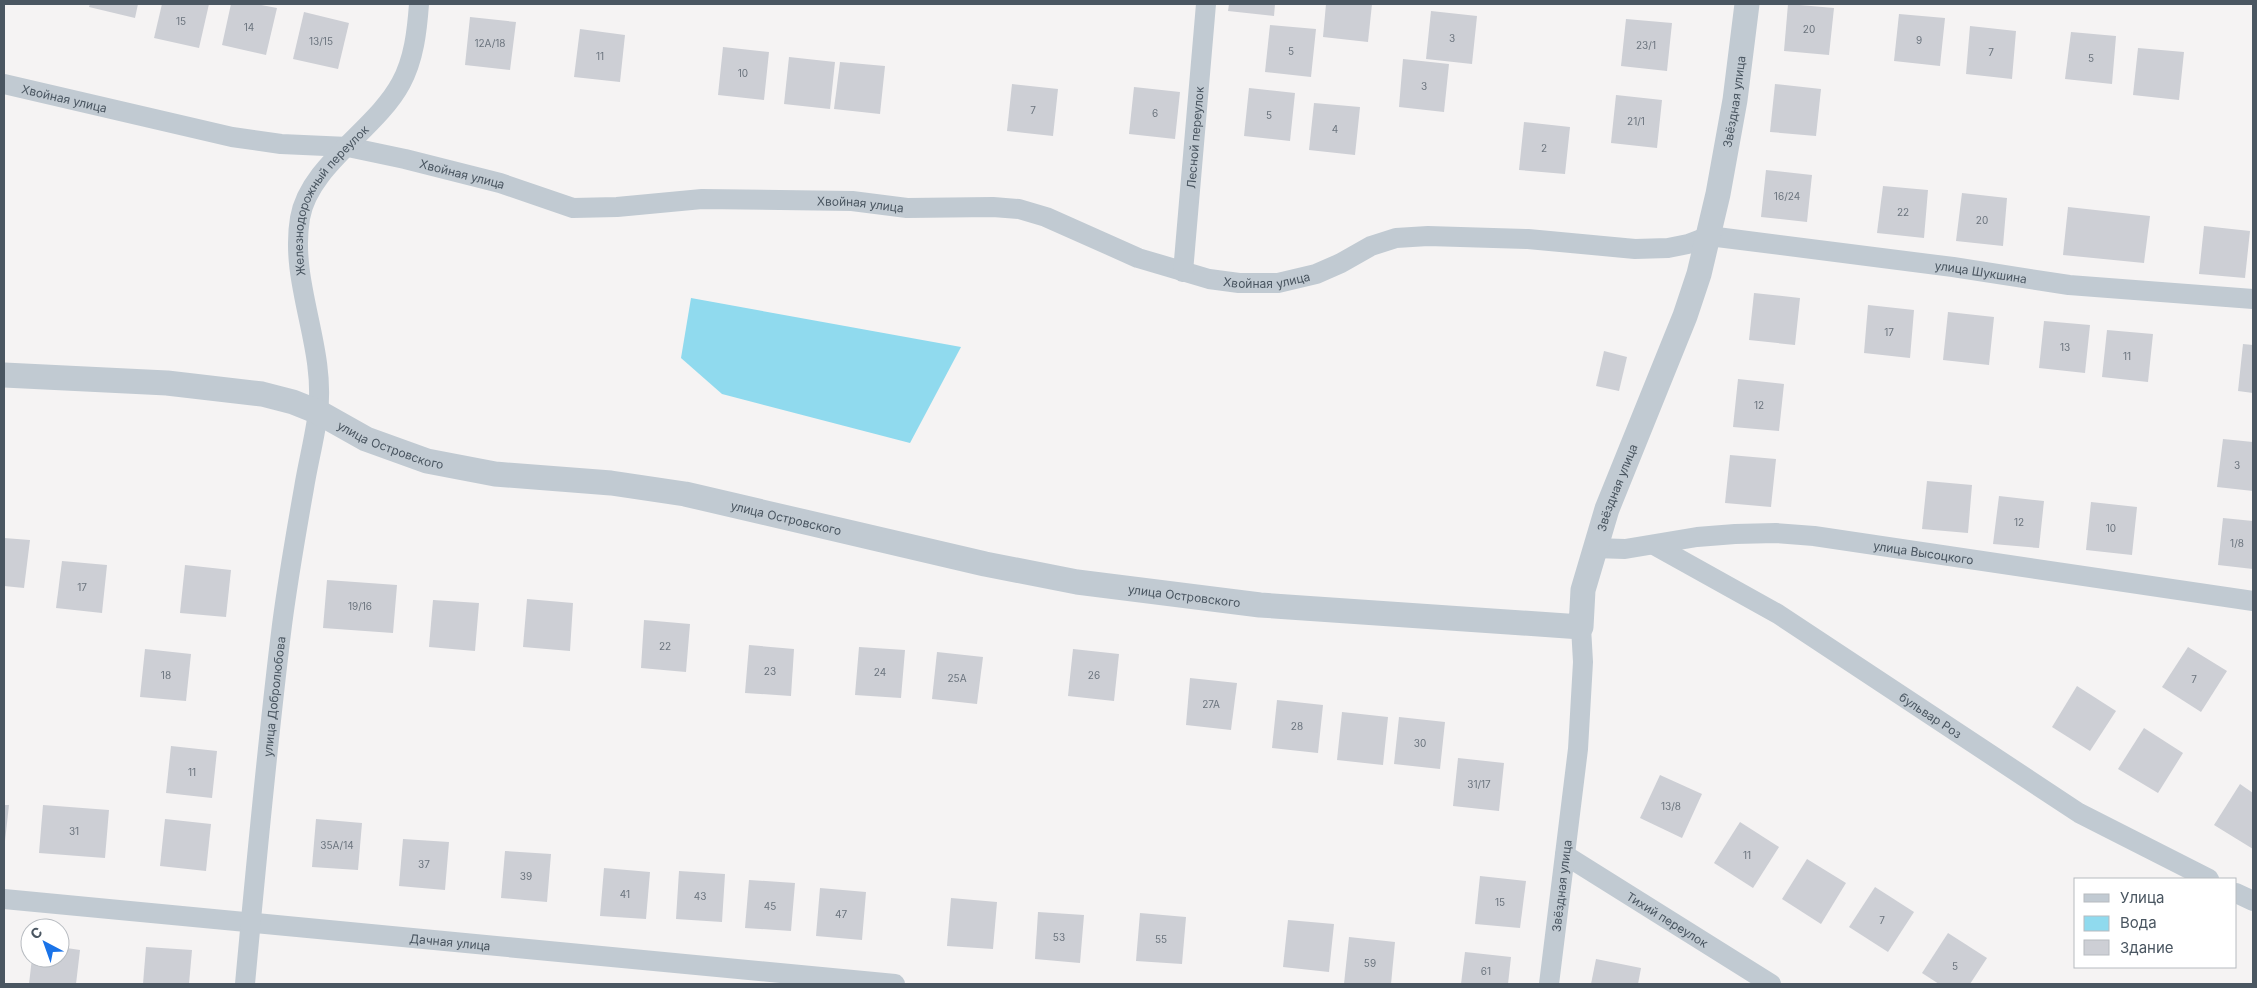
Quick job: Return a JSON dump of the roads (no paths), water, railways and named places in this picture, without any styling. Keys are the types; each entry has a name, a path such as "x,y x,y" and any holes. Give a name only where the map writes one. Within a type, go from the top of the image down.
{"street":[{"name":"Железнодорожный переулок","path":"318,412 319,370 298,257 300,214 308,194 320,177 382,110 400,85 412,60 419,4"},
{"name":"Лесной переулок","path":"1183,272 1206,4"},
{"name":"Звёздная улица","path":"1549,984 1582,702 1583,662 1581,627 1583,590 1594,548 1616,484 1685,316 1699,274 1709,236 1734,100 1746,4"},
{"name":"Хвойная улица","path":"4,84 232,138 281,144 348,147 406,159 500,183 573,208 617,207 702,198 852,201 907,208 993,207 1019,209 1046,217 1138,258 1209,279 1239,283 1278,283 1316,274 1341,263 1371,246 1396,238 1428,236 1528,239 1635,249 1668,248 1688,244 1709,236"},
{"name":"улица Шукшина","path":"1709,236 1953,267 2069,285 2253,299"},
{"name":"улица Островского","path":"4,375 166,383 223,388 262,394 293,402 318,412 341,426 381,445 444,465 495,474 611,483 684,494 985,564 1077,582 1260,605 1581,627"},
{"name":"улица Добролюбова","path":"245,984 283,624 318,412"},
{"name":"улица Высоцкого","path":"1594,548 1625,549 1697,537 1776,533 1833,539 2253,601"},
{"name":"бульвар Роз","path":"1654,545 1778,614 2079,813 2207,878"},
{"name":"Тихий переулок","path":"1565,855 1771,984"},
{"path":"2237,893 2253,901"},
{"name":"Дачная улица","path":"4,899 895,984"}],"water":[{"path":"691,298 961,347 910,443 722,394 681,358"}]}
